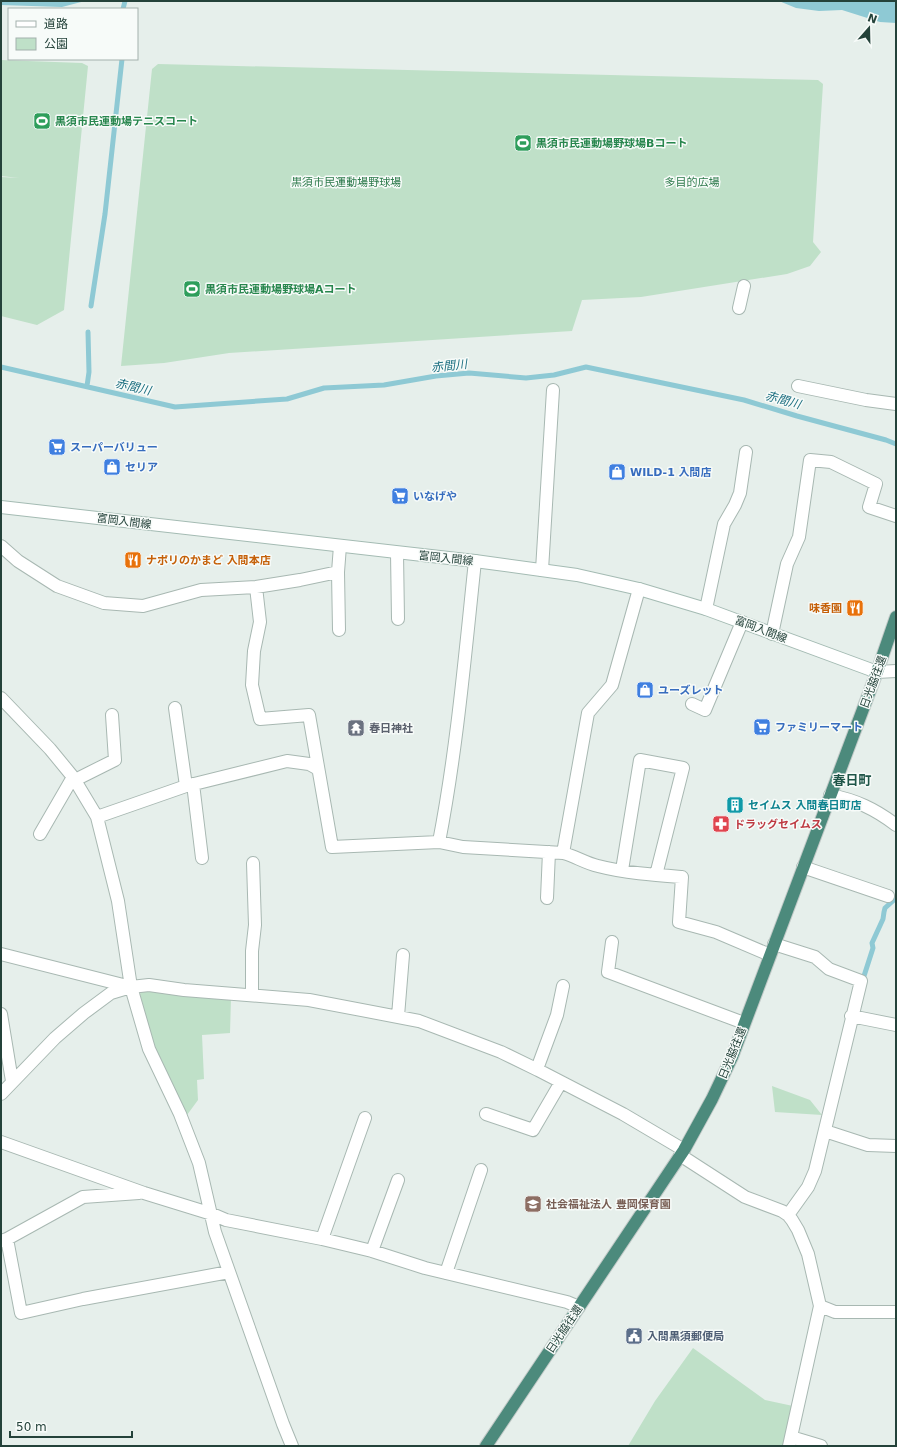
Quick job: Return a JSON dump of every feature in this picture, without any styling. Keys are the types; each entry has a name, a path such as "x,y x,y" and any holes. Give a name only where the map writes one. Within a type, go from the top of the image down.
{"highway":[{"name":"日光脇往還","path":"486,1446 682,1152 712,1098 732,1057 896,618"}],"street":[{"path":"739,308 744,286"},
{"path":"798,386 866,400 896,404"},
{"path":"542,570 553,390"},
{"path":"706,609 724,524 740,493 746,452"},
{"path":"772,634 787,564 799,537 810,460 832,462 876,484 869,507 896,516"},
{"name":"富岡入間線","path":"1,507 475,561 577,575 639,588 706,609 877,672"},
{"path":"1,546 18,561 57,586 104,603 143,606 201,590 256,587 338,572"},
{"path":"339,630 338,572 340,546"},
{"path":"397,553 398,619"},
{"path":"439,842 448,796 454,753 475,561"},
{"path":"256,587 260,622 254,651 252,685 260,719 309,715 332,847 439,842 463,847 563,853 571,855 584,863 598,866 656,875 682,877 679,922 716,932 770,956"},
{"path":"563,853 588,714 612,685 639,588"},
{"path":"692,704 705,710 742,622"},
{"path":"877,672 896,671"},
{"path":"1,698 45,744 74,779 97,817 118,901 131,987 149,1049 180,1114 199,1163 215,1232 292,1446"},
{"path":"175,708 202,858"},
{"path":"40,834 74,779 115,760 112,715"},
{"path":"622,870 640,760 683,768 656,875"},
{"path":"97,817 190,785 287,761 309,764 318,768"},
{"path":"830,795 845,798 868,806 896,826"},
{"path":"547,898 549,852"},
{"path":"252,994 252,951 255,925 253,863"},
{"path":"803,867 888,896"},
{"path":"612,942 608,972 744,1023"},
{"path":"774,944 815,957 829,969 861,981 851,1016 815,1171 808,1187 788,1215"},
{"path":"1,954 131,987"},
{"path":"398,1016 403,955"},
{"path":"1,1094 55,1038 84,1013 111,993 131,987 149,985 184,990 252,994 309,1000 398,1016 419,1021 501,1052 623,1114 682,1152 745,1197 782,1211 788,1215 798,1230 808,1254 820,1306 790,1441 821,1446"},
{"path":"537,1069 557,1015 563,986"},
{"path":"1,1014 12,1081"},
{"path":"851,1016 896,1025"},
{"path":"486,1114 533,1130 561,1082"},
{"path":"322,1239 365,1118"},
{"path":"825,1131 868,1145 896,1146"},
{"path":"1,1142 144,1193 212,1214 226,1220 322,1239 372,1251 446,1274 567,1302 579,1307"},
{"path":"446,1274 481,1170"},
{"path":"372,1251 398,1180"},
{"path":"144,1193 83,1198 4,1240 21,1313 82,1298 229,1272"},
{"path":"820,1306 835,1312 896,1312"}],"green space":[{"path":"1,60 82,63 88,66 64,310 37,325 1,316 1,177 19,178 1,176"},
{"path":"158,64 818,80 823,84 813,242 821,252 810,266 787,274 641,297 582,300 572,331 229,353 164,363 121,366 152,69"},
{"path":"142,990 231,998 230,1033 202,1035 204,1079 197,1080 198,1100 187,1115 155,1050 140,994"},
{"path":"772,1086 810,1100 822,1115 775,1112"},
{"path":"693,1348 765,1400 793,1406 783,1446 628,1446 655,1401"}],"water":[{"path":"1,1 85,1 62,7 1,5"},
{"path":"779,1 896,1 896,23 880,22 842,10 819,11 796,8"}],"waterway":[{"path":"123,8 125,1"},
{"path":"91,306 105,214 122,60"},
{"path":"87,386 89,372 88,332"},
{"name":"赤間川","path":"1,367 175,407 287,399 324,388 384,385 436,376 469,373 526,378 554,375 586,367 744,400 896,444"},
{"path":"864,976 873,948 872,943 883,919 885,908 896,898"}],"place":[{"name":"黒須市民運動場テニスコート","path":"42,121"},
{"name":"黒須市民運動場野球場Bコート","path":"523,143"},
{"name":"黒須市民運動場野球場Aコート","path":"192,289"},
{"name":"スーパーバリュー","path":"57,447"},
{"name":"セリア","path":"112,467"},
{"name":"WILD-1 入間店","path":"617,472"},
{"name":"いなげや","path":"400,496"},
{"name":"ナポリのかまど 入間本店","path":"133,560"},
{"name":"味香園","path":"855,608"},
{"name":"ユーズレット","path":"645,690"},
{"name":"ファミリーマート","path":"762,727"},
{"name":"春日神社","path":"356,728"},
{"name":"セイムス 入間春日町店","path":"735,805"},
{"name":"ドラッグセイムス","path":"721,824"},
{"name":"社会福祉法人 豊岡保育園","path":"533,1204"},
{"name":"入間黒須郵便局","path":"634,1336"}],"district":[{"name":"春日町","path":"852,780"}],"park label":[{"name":"黒須市民運動場野球場","path":"346,182"},
{"name":"多目的広場","path":"692,182"}]}
